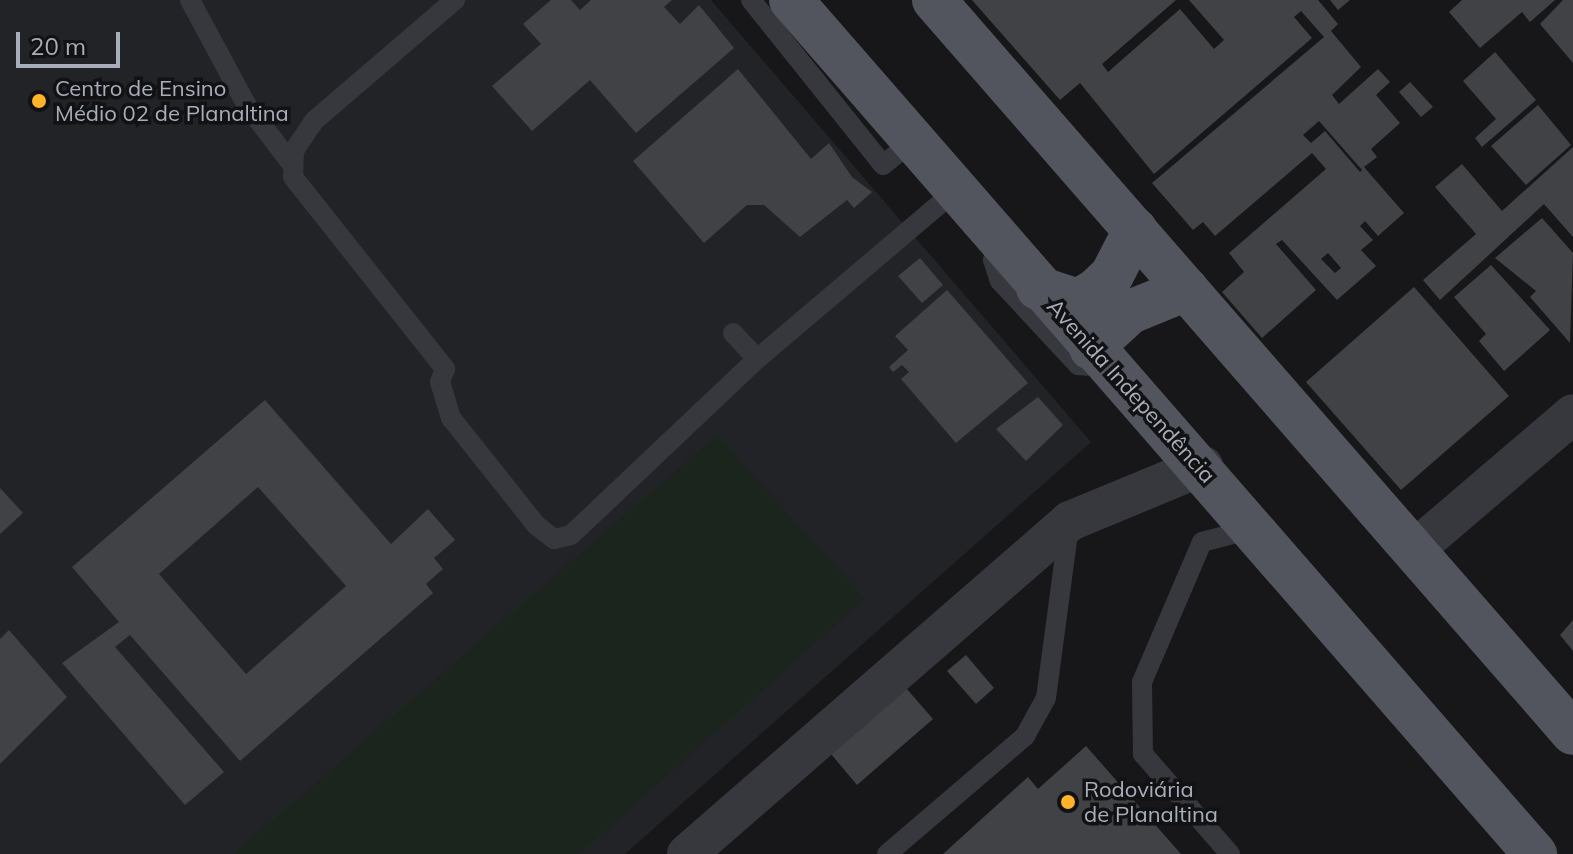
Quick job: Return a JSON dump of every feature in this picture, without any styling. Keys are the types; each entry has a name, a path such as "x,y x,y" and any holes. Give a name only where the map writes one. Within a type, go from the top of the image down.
{"main road":[{"name":"Avenida Independência","path":"791,0 1098,357 1203,466 1248,530 1535,854"},
{"path":"934,0 1573,733"},
{"path":"1038,288 1078,301 1096,290 1135,230"},
{"path":"1098,357 1130,312 1187,289"}],"street":[{"path":"1414,550 1573,414"},
{"path":"687,854 1070,521 1203,466"}],"lane":[{"path":"190,0 246,104 291,163 293,177 445,369 440,382 464,439 554,539 571,535 757,359 954,192"},
{"path":"291,163 314,121 455,0"},
{"path":"751,0 883,165 911,142"},
{"path":"999,243 993,260 1000,281 1078,365 1088,371 1098,357"},
{"path":"733,333 757,359"},
{"path":"887,854 1025,736 1039,711 1070,521"},
{"path":"1230,854 1143,754 1142,682 1202,542 1248,530"}],"shaded area":[{"path":"0,0 711,0 1091,442 625,854 0,854"},
{"path":"717,435 865,599 579,854 234,854"}],"building":[{"path":"551,0 571,0 580,10 591,0 672,0 664,7 680,24 699,5 734,48 636,133 590,80 532,131 492,86 541,44 523,24"},
{"path":"972,0 1176,0 1102,64 1108,72 1180,9 1214,49 1224,40 1189,0 1318,0 1338,24 1331,31 1361,67 1332,95 1339,104 1378,69 1390,82 1376,95 1400,123 1371,149 1377,157 1364,167 1404,213 1378,236 1365,221 1360,226 1373,240 1361,250 1376,266 1337,300 1282,240 1276,244 1316,290 1262,338 1222,292 1244,272 1229,253 1326,169 1312,153 1215,236 1203,222 1193,230 1152,183 1324,37 1301,11 1294,17 1312,38 1154,174 1080,83 1060,100","holes":["1319,121 1362,170 1360,172 1325,131 1311,143 1303,135","1328,253 1341,268 1335,273 1321,259"]},
{"path":"1330,0 1350,0 1338,10"},
{"path":"1462,0 1555,0 1530,22 1522,12 1480,48 1449,12"},
{"path":"1563,0 1573,0 1573,63 1540,24"},
{"path":"1495,52 1536,100 1482,147 1475,138 1496,119 1463,81"},
{"path":"738,69 811,159 829,143 852,177 872,192 854,208 847,200 800,237 764,205 747,205 704,243 633,161"},
{"path":"1410,82 1433,107 1421,117 1399,92"},
{"path":"1538,105 1571,145 1526,185 1491,146"},
{"path":"1573,147 1573,237 1544,204 1440,300 1423,280 1476,234 1435,187 1462,164 1502,211"},
{"path":"1542,218 1573,253 1570,343 1530,297 1536,291 1495,258"},
{"path":"920,258 943,285 922,303 898,276"},
{"path":"1491,265 1550,330 1504,371 1479,341 1486,334 1454,297"},
{"path":"1414,287 1509,396 1401,490 1306,382"},
{"path":"947,290 1028,383 956,443 901,379 909,372 902,365 893,372 889,367 908,350 895,336"},
{"path":"1038,397 1063,425 1026,461 996,429"},
{"path":"265,400 391,544 428,509 455,540 434,558 443,569 426,584 433,593 240,761 130,635 115,647 224,772 185,805 62,663 119,622 72,567","holes":["258,487 346,586 246,674 159,574"]},
{"path":"0,488 23,513 0,534"},
{"path":"1573,620 1573,651 1560,635"},
{"path":"9,630 67,697 0,764 0,639"},
{"path":"966,655 994,688 976,704 947,671"},
{"path":"906,688 933,719 857,785 831,754"},
{"name":"Rodoviária de Planaltina","path":"1086,746 1181,854 943,854 1028,777 1038,789"}],"place":[{"name":"Centro de Ensino Médio 02 de Planaltina","path":"39,101"},
{"name":"Rodoviária de Planaltina","path":"1068,802"}]}
